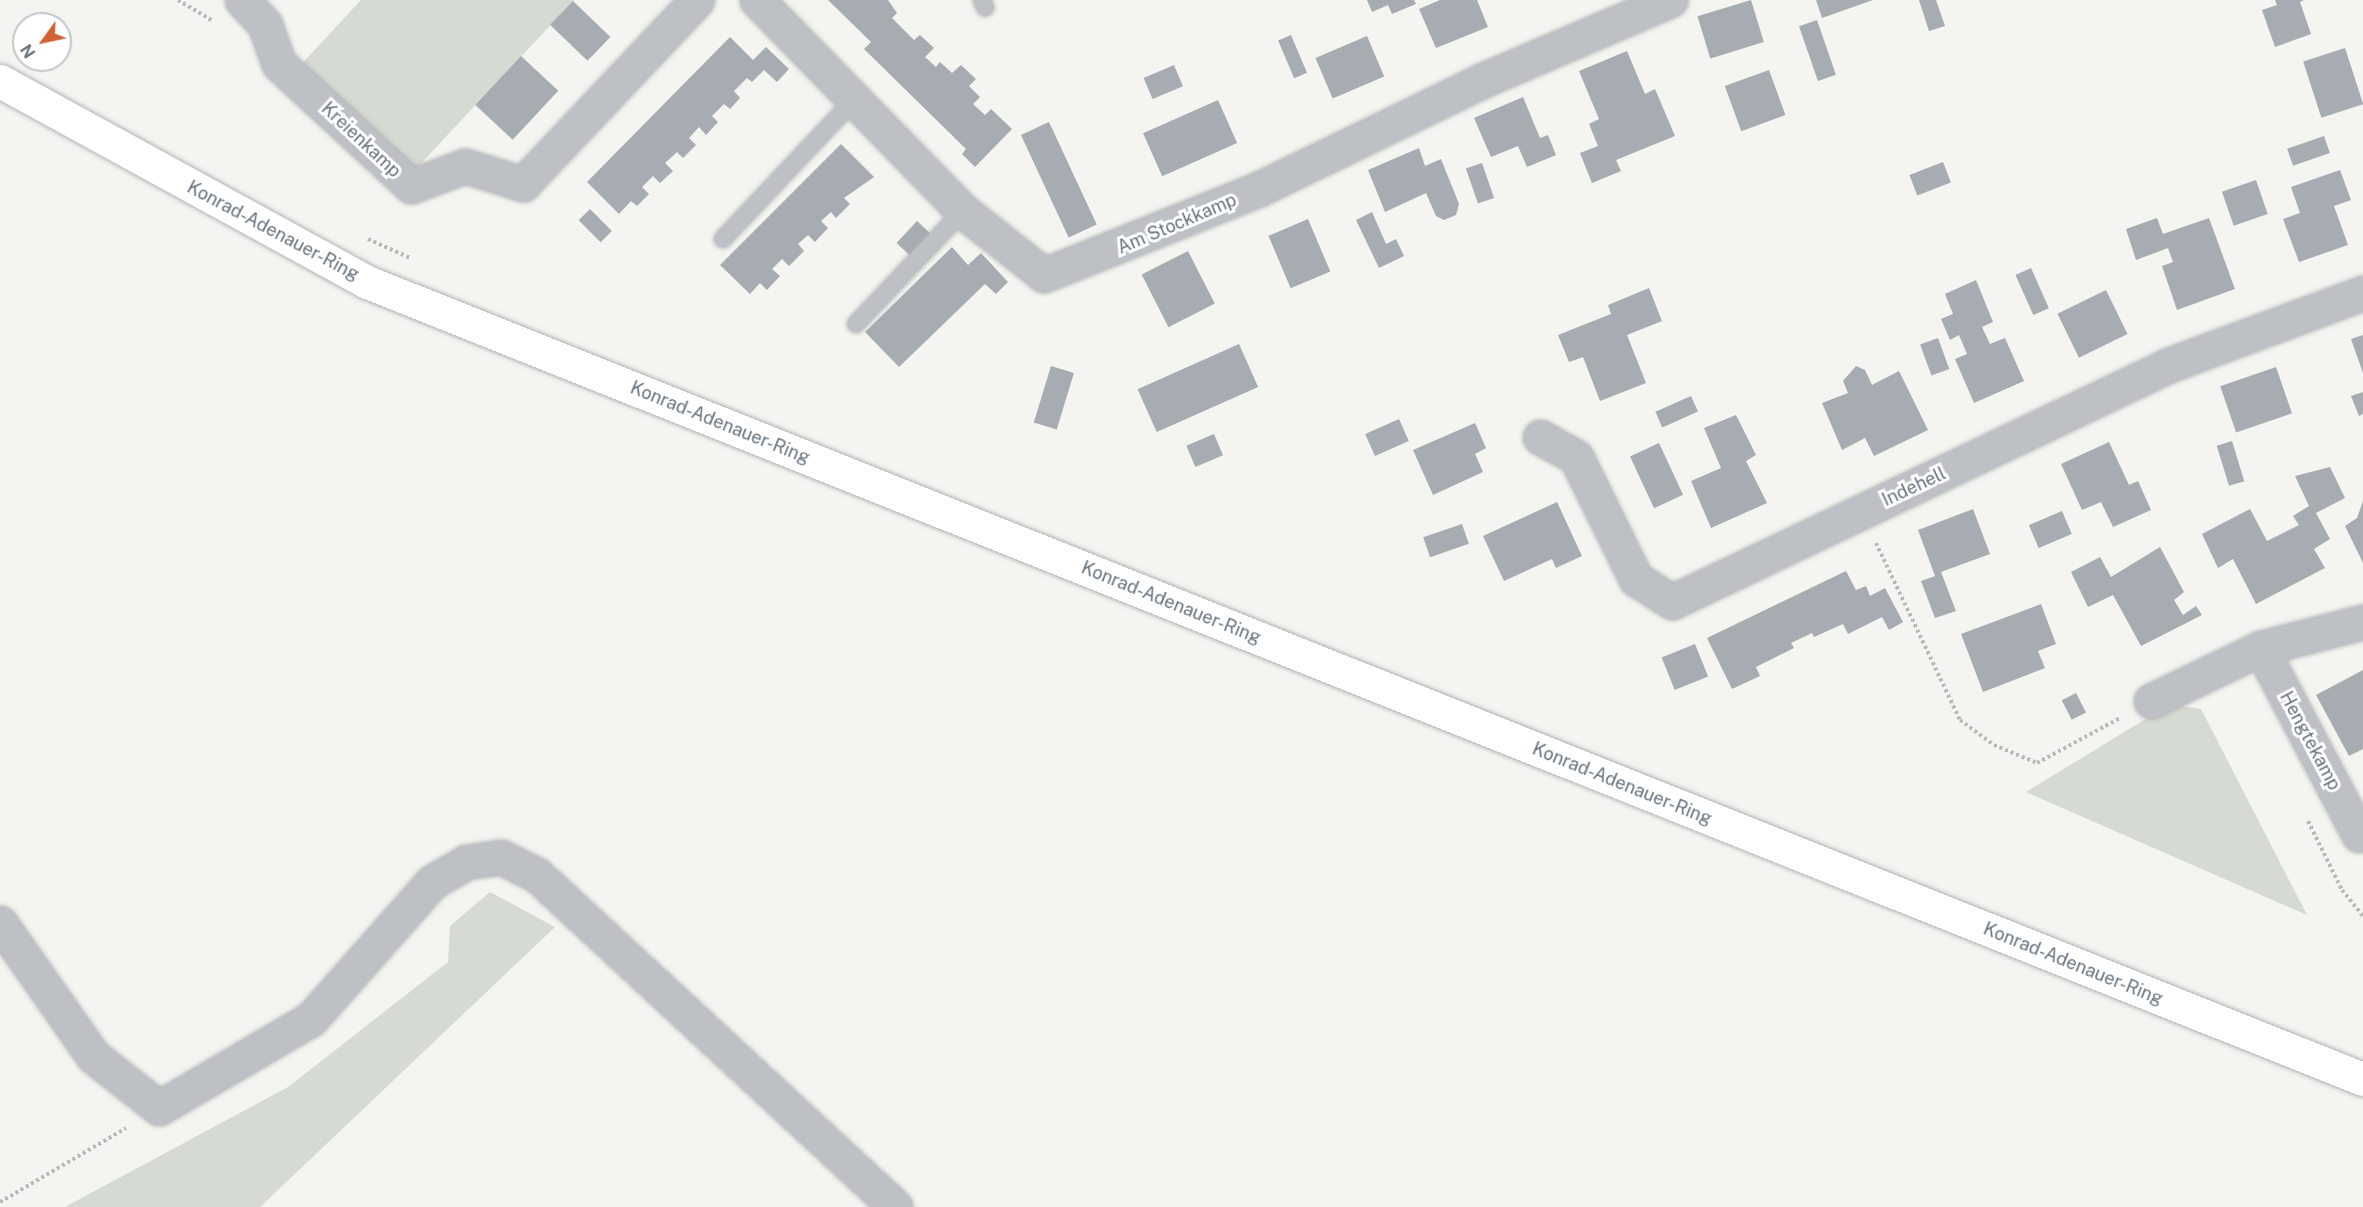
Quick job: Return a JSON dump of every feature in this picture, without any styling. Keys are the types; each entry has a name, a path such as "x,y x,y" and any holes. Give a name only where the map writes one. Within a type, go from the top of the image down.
{"main road":[{"name":"Konrad-Adenauer-Ring","path":"0,81 367,282 2363,1079"}],"street":[{"name":"Kreienkamp","path":"242,0 265,25 279,63 411,186 465,166 523,184 697,0"},
{"name":"Am Stockkamp","path":"757,0 856,98 963,211 1044,275 1259,189 1480,81 1670,0"},
{"name":"Indehell","path":"1540,437 1576,457 1636,579 1672,603 2169,365 2363,293"},
{"path":"2151,701 2261,648 2363,622"},
{"name":"Hengtekamp","path":"2261,648 2360,835"},
{"path":"0,923 93,1056 159,1108 311,1019 432,882 466,862 501,857 537,875 895,1207"}],"lane":[{"path":"723,239 856,98"},
{"path":"856,324 963,211"}],"path":[{"path":"1861,512 1960,720 1994,745 2037,763 2151,701"},
{"path":"0,1203 159,1108"}],"shaded area":[{"path":"361,0 574,0 410,175 297,69"},
{"path":"2170,704 2201,709 2307,915 2026,792"},
{"path":"490,892 555,927 260,1207 65,1207 288,1087 448,962 450,926"}],"building":[{"path":"828,0 888,0 897,13 892,18 914,40 920,35 934,48 925,57 936,67 940,62 952,73 961,65 976,79 969,86 980,97 973,104 985,115 991,109 1012,129 975,167 962,154 966,149 864,49 871,42"},
{"path":"1367,0 1414,0 1416,4 1392,14 1388,5 1372,12"},
{"path":"1440,0 1477,0 1488,27 1436,48 1419,9"},
{"path":"1751,0 1764,42 1710,58 1697,16"},
{"path":"1816,0 1873,0 1822,18"},
{"path":"1919,0 1936,0 1945,26 1929,31"},
{"path":"2275,0 2304,0 2300,2 2311,34 2275,47 2262,10 2277,5"},
{"path":"573,1 610,37 587,61 550,25"},
{"path":"1817,20 1836,75 1818,81 1799,26"},
{"path":"1291,35 1307,73 1294,78 1278,40"},
{"path":"1367,36 1384,77 1333,98 1315,58"},
{"path":"730,37 753,60 766,47 789,69 777,82 764,70 752,82 747,78 734,91 740,98 730,109 724,104 712,116 718,122 706,135 699,127 689,138 696,145 683,158 677,152 665,163 673,171 660,183 653,176 642,187 649,194 637,206 631,201 619,214 587,182"},
{"path":"2345,48 2363,104 2321,118 2303,62"},
{"path":"1627,51 1645,94 1655,89 1675,136 1616,160 1621,171 1592,183 1580,153 1598,146 1589,124 1599,119 1579,71"},
{"path":"521,56 558,91 513,140 475,105"},
{"path":"1174,65 1183,86 1153,99 1144,78"},
{"path":"1769,70 1785,115 1741,131 1725,86"},
{"path":"1523,97 1540,138 1548,135 1556,155 1527,167 1518,146 1491,157 1474,118"},
{"path":"1218,100 1237,143 1162,176 1143,133"},
{"path":"1049,122 1097,224 1069,238 1021,135"},
{"path":"2324,136 2330,153 2293,166 2287,149"},
{"path":"841,144 874,177 844,198 850,204 836,218 831,212 821,221 828,228 815,242 808,235 798,244 804,251 789,266 782,259 772,269 780,276 767,290 760,283 750,294 720,265"},
{"path":"1419,148 1425,166 1441,159 1459,204 1456,215 1444,220 1436,216 1426,193 1385,212 1368,170"},
{"path":"1943,162 1951,183 1917,195 1909,175"},
{"path":"1482,163 1494,198 1478,204 1466,169"},
{"path":"2340,170 2351,200 2334,206 2348,245 2299,262 2283,219 2300,213 2291,187"},
{"path":"2256,180 2268,214 2234,226 2222,192"},
{"path":"590,209 612,231 601,242 579,220"},
{"path":"1372,212 1386,244 1396,239 1404,256 1379,268 1356,220"},
{"path":"2157,218 2163,234 2209,218 2235,289 2177,310 2162,266 2173,262 2168,248 2136,260 2126,229"},
{"path":"1308,219 1330,271 1291,288 1268,236"},
{"path":"917,221 930,233 910,255 897,243"},
{"path":"952,247 968,265 981,253 1008,282 996,294 985,284 899,367 865,332"},
{"path":"1188,251 1215,304 1168,327 1142,275"},
{"path":"2031,268 2049,308 2033,315 2015,275"},
{"path":"1976,280 1993,322 1982,327 1990,344 2005,338 2024,381 1974,403 1955,359 1967,354 1959,335 1950,340 1941,319 1953,314 1945,294"},
{"path":"1649,288 1662,321 1627,335 1646,383 1600,401 1583,357 1569,362 1558,335 1611,314 1608,305"},
{"path":"2106,290 2127,334 2079,358 2057,314"},
{"path":"2363,335 2363,373 2351,339"},
{"path":"1938,338 1949,369 1931,376 1920,344"},
{"path":"1239,344 1258,387 1157,432 1138,389"},
{"path":"1051,366 1074,373 1057,429 1034,422"},
{"path":"1856,366 1865,370 1872,385 1899,371 1928,430 1874,456 1865,438 1842,450 1822,403 1848,393 1843,381"},
{"path":"2276,367 2292,413 2236,433 2220,386"},
{"path":"2363,392 2363,414 2359,416 2351,396"},
{"path":"1691,396 1698,412 1662,427 1655,412"},
{"path":"1736,415 1756,455 1746,461 1767,503 1711,528 1691,481 1721,468 1704,428"},
{"path":"1399,419 1409,441 1375,456 1365,434"},
{"path":"1475,423 1486,448 1475,454 1483,472 1433,495 1413,450"},
{"path":"1214,434 1223,455 1195,467 1186,446"},
{"path":"2232,441 2244,481 2229,486 2217,446"},
{"path":"2109,442 2129,485 2138,481 2151,510 2113,527 2101,502 2082,510 2061,464"},
{"path":"1659,443 1683,495 1654,508 1630,457"},
{"path":"2330,467 2345,498 2316,513 2330,539 2314,549 2325,568 2256,604 2233,559 2218,568 2202,534 2250,509 2267,541 2299,525 2293,516 2309,506 2295,476"},
{"path":"2363,501 2363,563 2345,526 2357,518"},
{"path":"1557,502 1582,556 1556,568 1552,559 1504,581 1483,536"},
{"path":"1973,509 1990,554 1941,572 1956,611 1935,618 1921,581 1935,576 1918,530"},
{"path":"2062,511 2072,534 2039,548 2029,525"},
{"path":"1462,524 1469,544 1430,557 1423,537"},
{"path":"2160,547 2184,592 2174,600 2183,615 2196,606 2202,615 2141,646 2113,595 2088,607 2071,572 2100,557 2111,577"},
{"path":"1846,571 1856,590 1866,586 1870,596 1885,588 1903,622 1889,630 1882,617 1848,634 1843,624 1814,637 1812,633 1791,643 1794,648 1756,667 1760,676 1732,689 1707,638"},
{"path":"2041,604 2056,644 2038,651 2045,668 1983,692 1961,634"},
{"path":"1695,644 1708,676 1675,690 1662,657"},
{"path":"2363,670 2363,749 2349,756 2316,695"},
{"path":"2076,693 2086,713 2072,720 2062,700"}]}
